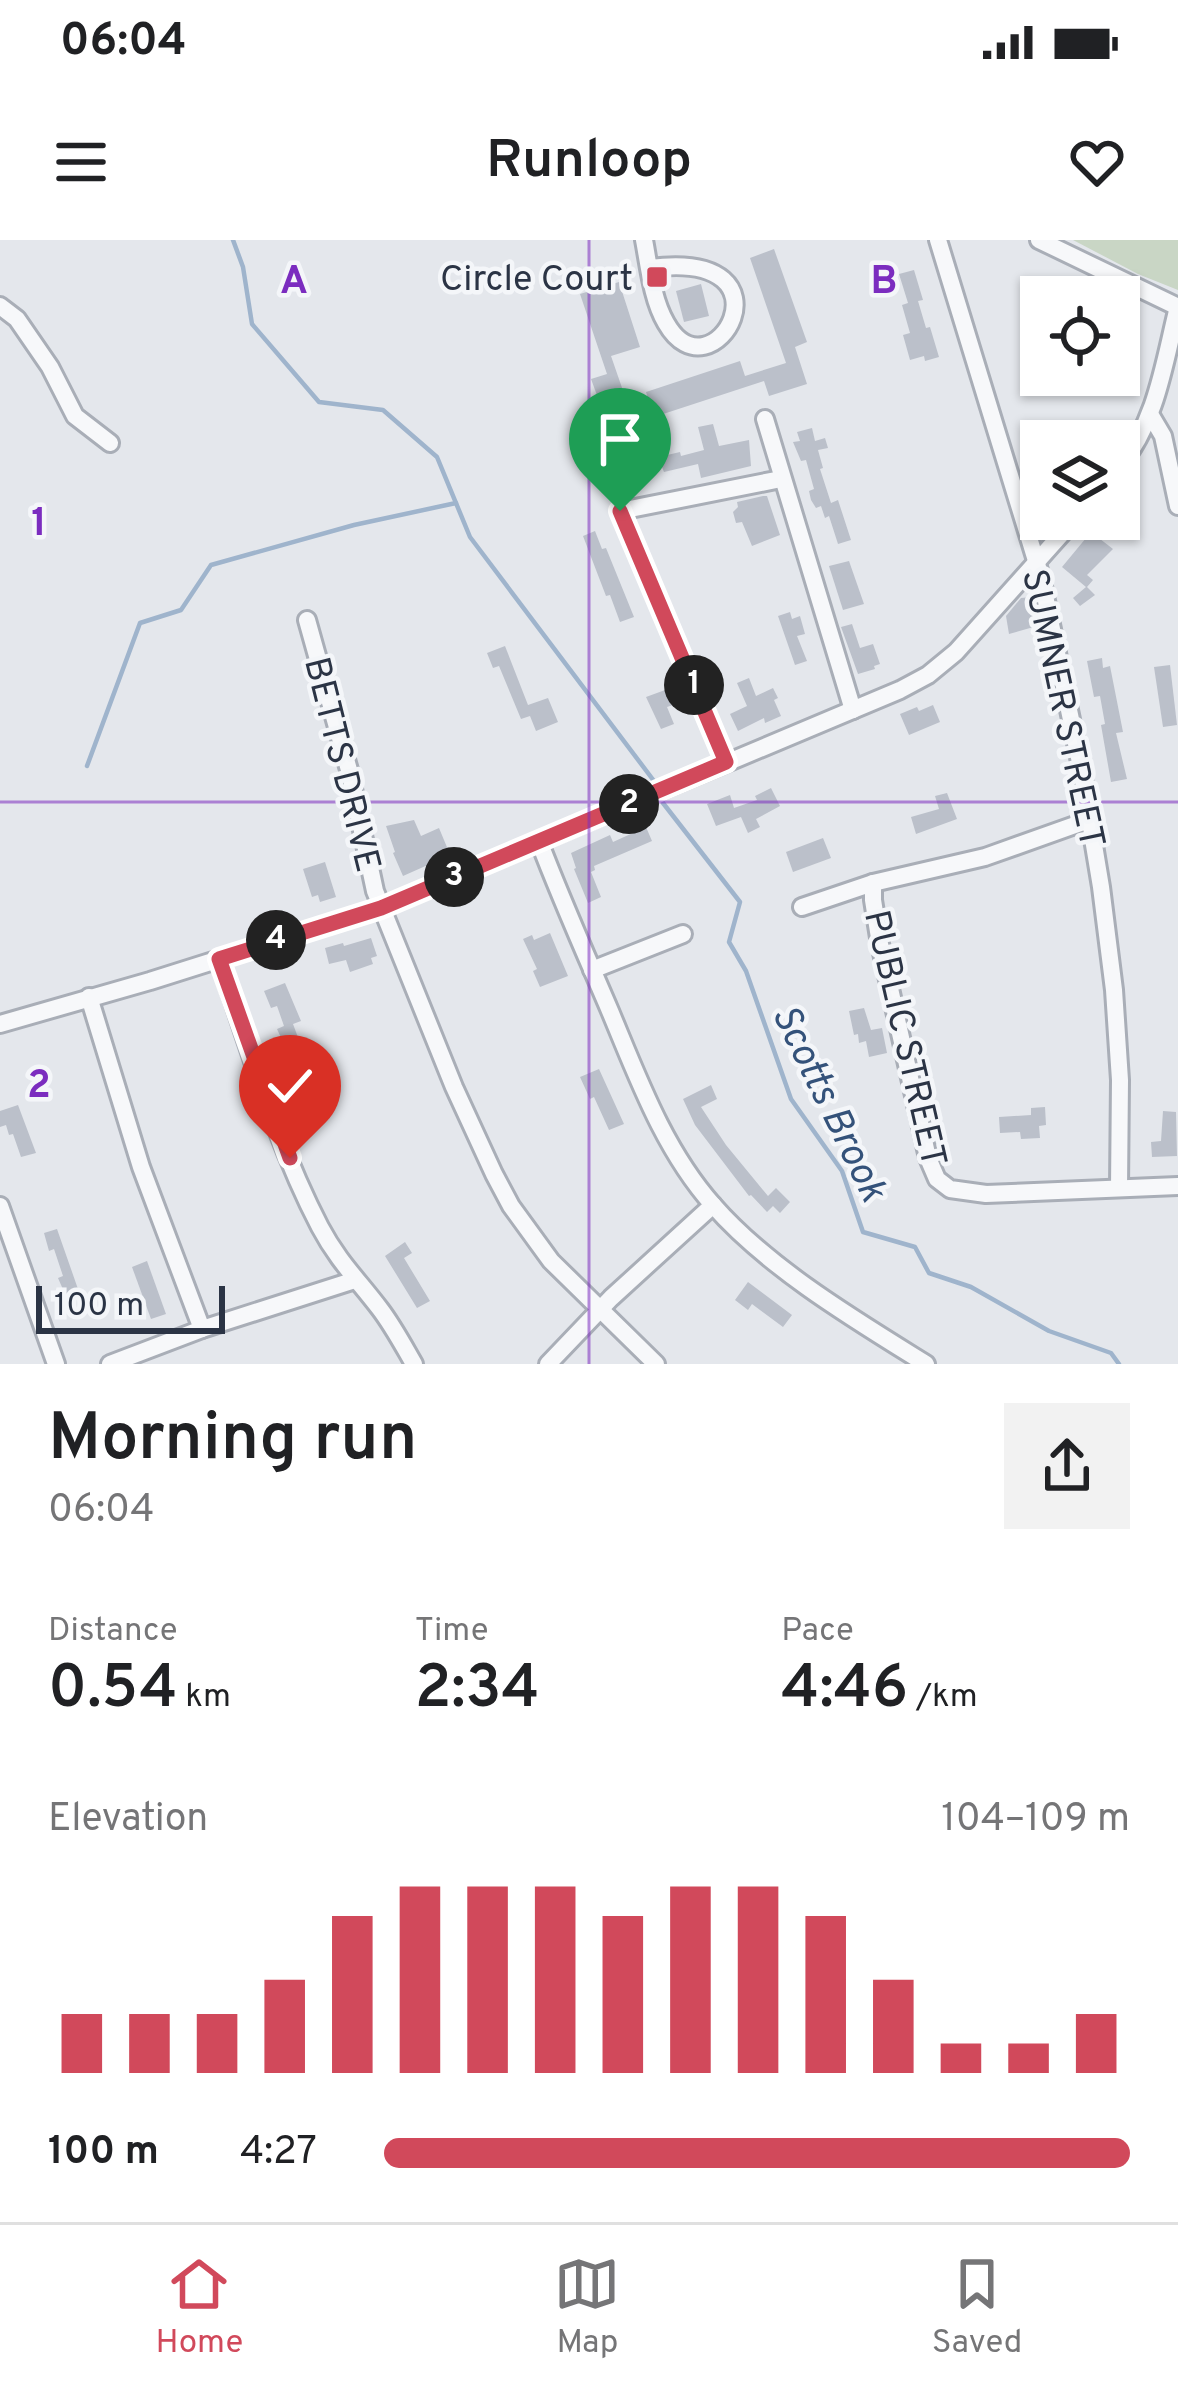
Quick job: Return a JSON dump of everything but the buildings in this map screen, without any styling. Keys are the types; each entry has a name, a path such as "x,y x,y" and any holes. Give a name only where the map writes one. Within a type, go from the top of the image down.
{"street":[{"path":"644,240 650,268 665,322 681,340 696,346 727,332 736,315 735,298 723,278 668,265 650,268"},
{"name":"SUMNER STREET","path":"938,240 1037,564 1060,663 1101,887 1120,1080 1119,1188"},
{"path":"1040,240 1178,307 1159,392 1140,438"},
{"path":"0,306 17,319 50,367 75,416 110,442"},
{"path":"1150,414 1163,436 1178,506"},
{"path":"765,419 853,710"},
{"path":"726,762 620,511 781,479"},
{"path":"0,1024 381,908 916,682 937,669 1057,540"},
{"name":"BETTS DRIVE","path":"308,620 349,770 375,891 454,1087 511,1206 551,1261 656,1364"},
{"path":"802,907 873,883 985,857 1089,820"},
{"path":"539,842 658,1123 713,1205 759,1248 900,1357 926,1364"},
{"name":"PUBLIC STREET","path":"873,883 880,944 928,1158 937,1179 950,1189 986,1194 1119,1188"},
{"path":"592,970 683,934"},
{"path":"219,959 307,1200 333,1250 379,1306 414,1364"},
{"path":"89,997 141,1167 202,1329"},
{"path":"1119,1188 1178,1186"},
{"path":"548,1364 713,1205"},
{"path":"0,1206 56,1364"},
{"path":"110,1364 355,1280"}],"green space":[{"path":"1073,240 1178,240 1178,290 1138,274"}],"waterway":[{"name":"Scotts Brook","path":"233,240 243,267 252,324 319,402 383,410 437,457 470,537 654,781"},
{"path":"87,766 140,623 181,610 211,565 354,525 456,503"},
{"name":"Scotts Brook","path":"663,803 740,902 729,942 746,971 791,1099 842,1171 863,1232 915,1247 929,1273 971,1287 1049,1331 1111,1353 1119,1364"}],"place":[{"name":"Circle Court","path":"657,277"}],"route":[{"path":"290,1158 219,959 381,908 726,762 620,511"}]}
